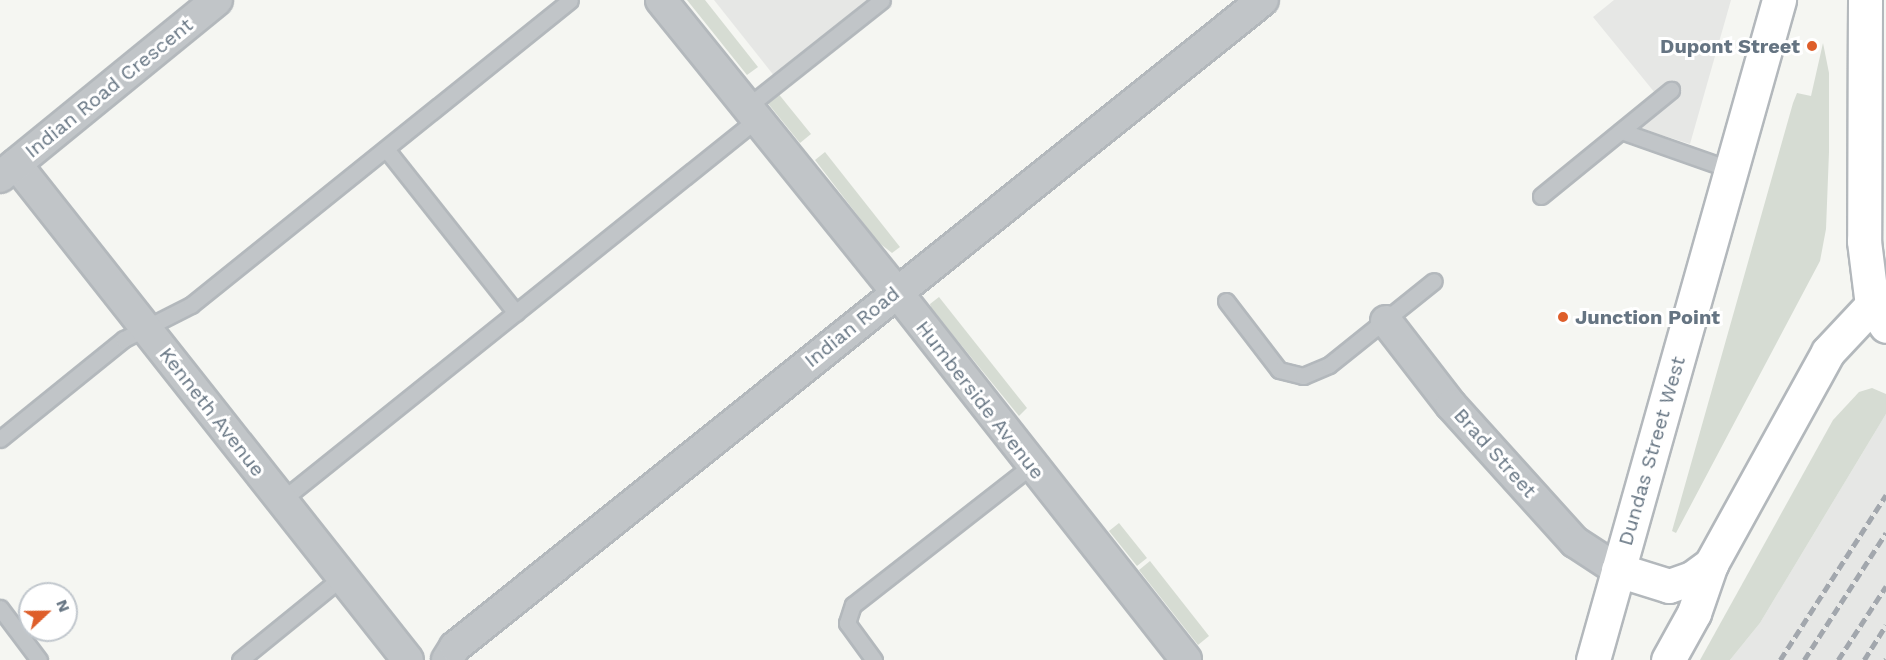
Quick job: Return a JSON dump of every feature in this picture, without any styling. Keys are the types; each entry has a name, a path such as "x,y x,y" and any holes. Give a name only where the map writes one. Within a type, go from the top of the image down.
{"main road":[{"name":"Dundas Street West","path":"1593,660 1779,0"},
{"path":"1668,660 1694,613 1711,564 1828,352 1879,315 1864,242 1868,7"},
{"path":"1618,570 1669,586 1692,578 1711,564"}],"street":[{"name":"Indian Road Crescent","path":"8,170 217,0"},
{"name":"Humberside Avenue","path":"661,0 896,291 1031,466 1186,660"},
{"name":"Indian Road","path":"447,660 455,647 896,291 1263,0"},
{"name":"Kenneth Avenue","path":"8,170 147,328 408,660"},
{"name":"Brad Street","path":"1386,321 1451,405 1575,542 1618,570"}],"lane":[{"path":"0,439 124,339 191,305 570,0"},
{"path":"282,500 516,314 882,0"},
{"path":"1541,196 1671,90"},
{"path":"1621,131 1732,170"},
{"path":"386,149 516,314"},
{"path":"1226,301 1279,370 1303,376 1329,365 1434,281"},
{"path":"874,660 848,623 853,605 1031,466"},
{"path":"240,660 342,577"},
{"path":"0,608 39,660"}],"shaded area":[{"path":"687,0 705,0 758,67 747,75"},
{"path":"714,0 871,0 775,77"},
{"path":"1614,0 1731,0 1690,144 1639,128 1677,95 1667,83 1655,93 1593,17"},
{"path":"1823,43 1829,73 1829,152 1826,229 1820,261 1676,533 1672,531 1793,103 1797,93 1811,96"},
{"path":"777,92 811,134 800,143 766,101"},
{"path":"825,152 900,247 892,253 878,242 815,160"},
{"path":"939,297 1027,408 1019,416 931,308 930,304"},
{"path":"1872,388 1886,394 1886,414 1760,623 1730,660 1700,660 1833,420 1859,392"},
{"path":"1886,414 1886,660 1730,660 1760,623"},
{"path":"1119,523 1147,558 1137,566 1109,531"},
{"path":"1150,561 1209,636 1198,645 1139,570"}],"railway":[{"path":"1780,660 1886,495"},
{"path":"1804,660 1886,533"},
{"path":"1838,660 1886,586"},
{"path":"1864,660 1886,625"}],"place":[{"name":"Dupont Street","path":"1812,46"},
{"name":"Junction Point","path":"1563,317"}]}
